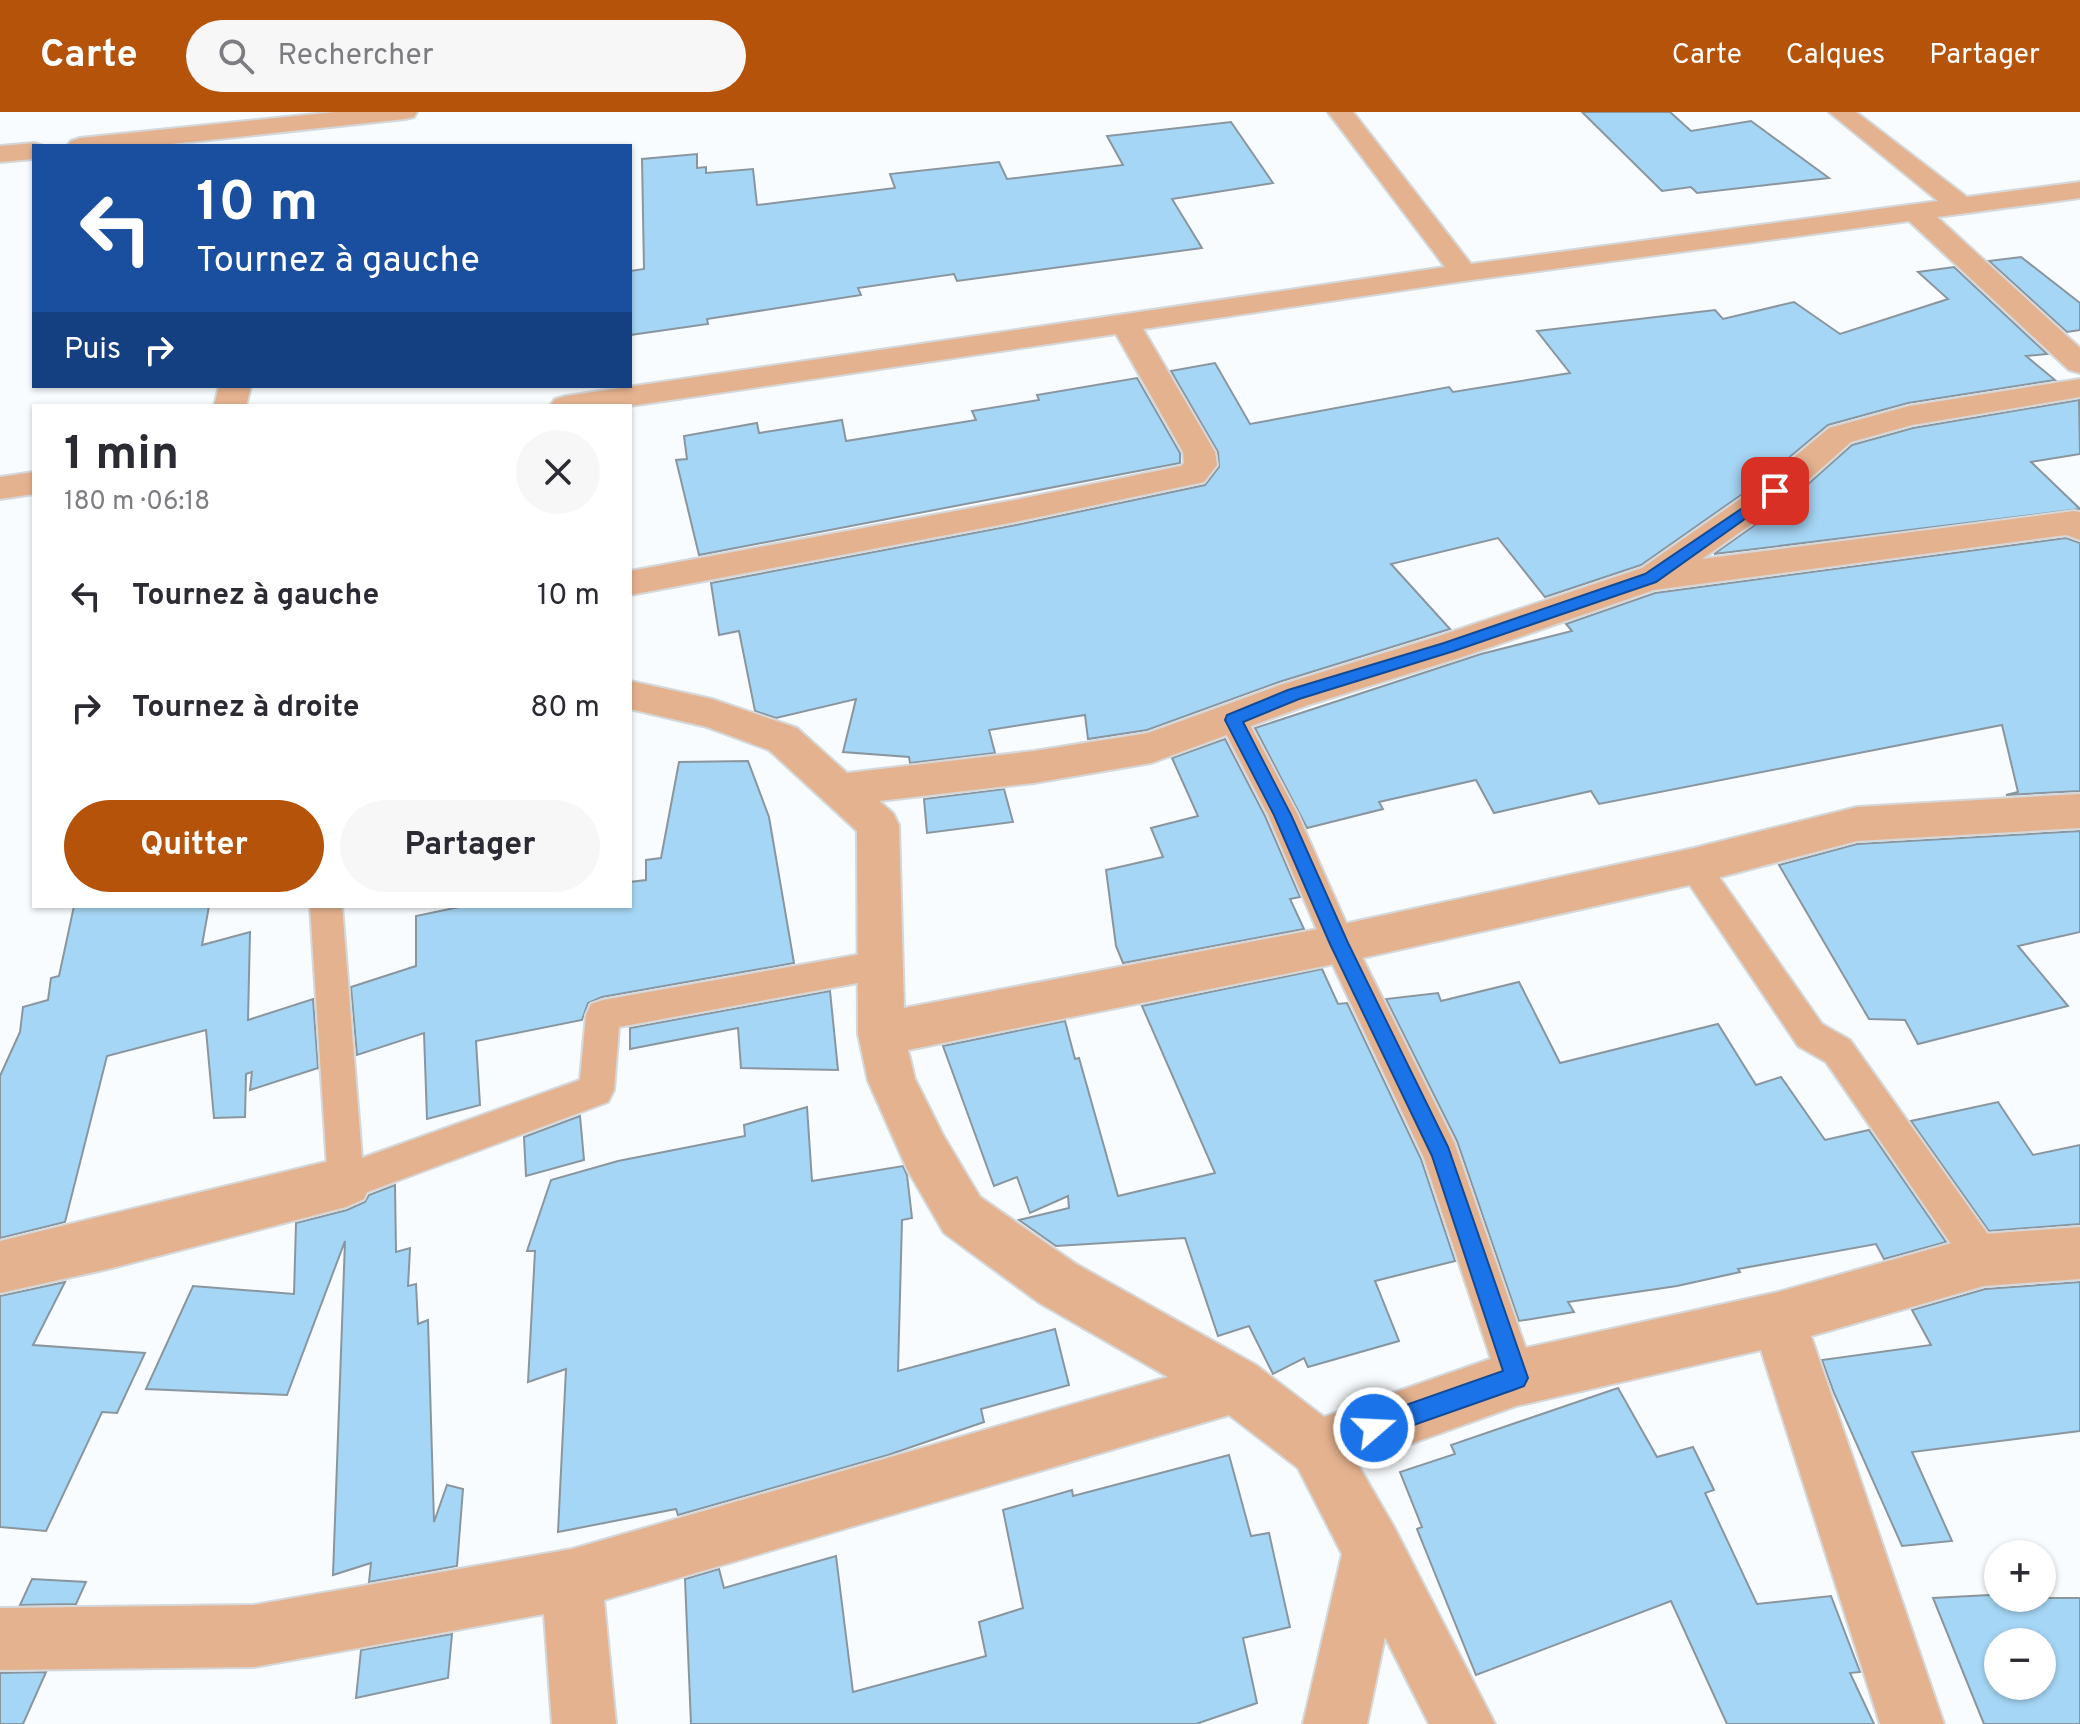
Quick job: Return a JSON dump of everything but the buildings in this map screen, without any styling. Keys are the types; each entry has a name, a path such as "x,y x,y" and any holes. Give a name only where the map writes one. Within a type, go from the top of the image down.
{"street":[{"path":"103,144 301,127 405,112"},
{"path":"1340,112 1464,273"},
{"path":"1841,112 1960,205"},
{"path":"0,154 32,151"},
{"path":"580,404 1464,273 1960,205 2079,192"},
{"path":"1915,212 2080,364"},
{"path":"632,583 1015,511 1192,474 1201,465 1199,452 1125,324"},
{"path":"1650,578 1775,491 1840,435 1909,416 2080,388"},
{"path":"0,488 32,483"},
{"path":"838,790 1034,767 1151,748 1294,695 1449,647 1650,578 2074,522 2080,529"},
{"path":"632,695 712,714 783,739 878,825 881,1034 892,1081 925,1152 962,1215 1057,1283 1236,1385 1318,1448 1463,1724"},
{"path":"881,1034 1339,944 1694,866 1857,824 2080,811"},
{"path":"0,1267 108,1243 346,1182"},
{"path":"1318,1448 1516,1378 1778,1319 1984,1260 2080,1253"},
{"path":"1778,1319 1912,1724"},
{"path":"0,1639 254,1636 572,1579 1236,1385"},
{"path":"1335,1724 1373,1548"},
{"path":"572,1579 584,1724"}],"lane":[{"path":"1233,720 1283,815 1339,944 1441,1154 1516,1378"},
{"path":"1694,866 1810,1035 1838,1051 1984,1260"},
{"path":"326,908 346,1182 596,1090 603,1015 879,965"}],"route":[{"path":"1374,1428 1516,1378 1441,1154 1339,944 1283,815 1233,720 1294,695 1449,647 1650,578 1775,491"}]}
